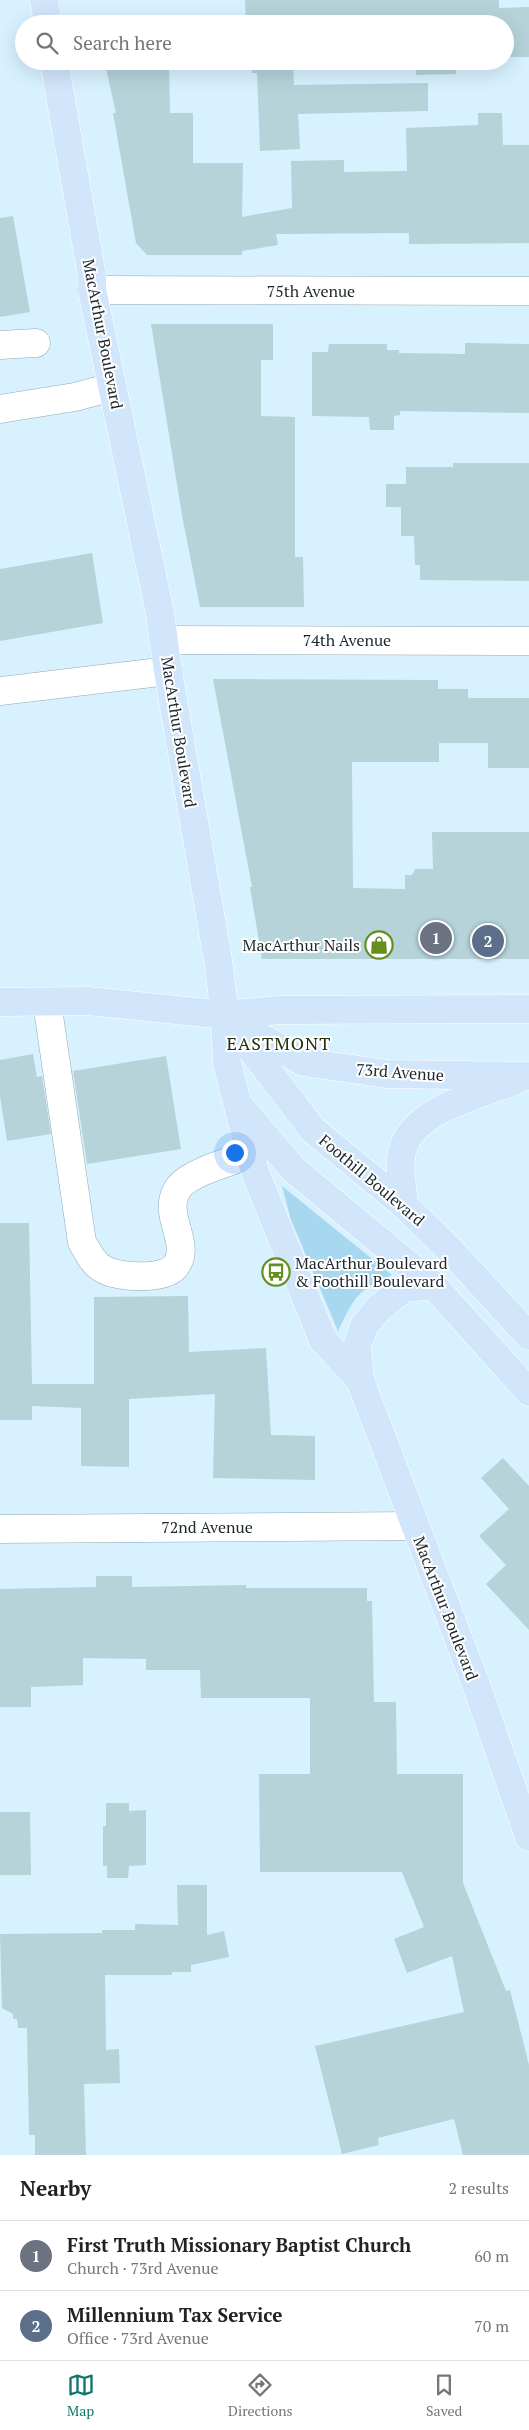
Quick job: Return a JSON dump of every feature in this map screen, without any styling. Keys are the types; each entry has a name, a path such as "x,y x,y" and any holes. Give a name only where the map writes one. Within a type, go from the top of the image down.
{"main road":[{"path":"44,0 46,15"},
{"name":"MacArthur Boulevard","path":"56,70 92,276 92,290 164,640 218,960 225,1015 227,1063 255,1172 323,1340 360,1380"},
{"name":"73rd Avenue","path":"0,1002 88,1001 225,1015 279,1010 529,1009"},
{"name":"73rd Avenue","path":"225,1015 302,1062 387,1074 528,1076"},
{"name":"Foothill Boulevard","path":"225,1015 313,1130 404,1205 450,1250 529,1336"},
{"path":"404,1205 400,1157 405,1144 417,1125 432,1113 528,1076"},
{"path":"239,1105 292,1169 433,1285 529,1392"},
{"name":"MacArthur Boulevard","path":"433,1285 404,1288 379,1308 364,1326 357,1347 360,1380 478,1690 529,1837"}],"street":[{"name":"75th Avenue","path":"92,290 529,291"},
{"path":"0,346 36,343"},
{"path":"0,409 76,397 112,387"},
{"name":"74th Avenue","path":"164,640 529,641"},
{"path":"0,691 168,671"},
{"path":"47,1002 82,1242 92,1260 103,1269 118,1274 137,1276 169,1273 177,1265 181,1254 171,1204 179,1188 189,1178 251,1154"},
{"name":"72nd Avenue","path":"0,1528 414,1526"}],"shaded area":[{"path":"282,1186 392,1275 371,1285 358,1296 348,1310 338,1331 291,1220"}],"building":[{"path":"245,0 499,0 499,8 529,7 529,57 514,57 514,15 246,15"},
{"path":"106,70 169,70 170,113 193,113 193,163 243,163 242,217 292,208 291,161 344,160 344,172 407,171 406,128 478,125 478,113 502,113 503,145 529,145 529,243 409,244 409,233 276,234 278,245 242,251 242,255 147,255 136,243 113,113 116,113"},
{"path":"252,70 293,70 294,85 428,83 428,111 298,114 300,149 260,151 257,73 252,73"},
{"path":"416,70 456,70 456,74 416,75"},
{"path":"13,216 30,312 0,317 0,218"},
{"path":"151,324 273,324 273,360 261,360 261,416 295,417 295,557 303,557 304,607 200,607 182,515"},
{"path":"465,343 529,344 529,413 400,411 400,415 394,416 394,430 370,430 369,417 312,416 312,352 328,352 329,344 387,344 387,350 399,350 399,353 465,354"},
{"path":"453,463 529,463 529,581 420,580 420,565 415,565 414,536 401,536 401,507 386,507 386,484 406,484 406,467 453,467"},
{"path":"92,553 103,623 0,641 0,569"},
{"path":"213,679 438,680 438,689 468,689 468,698 529,698 529,768 488,768 488,743 439,743 439,762 352,762 353,888 405,889 405,875 412,875 415,869 433,869 432,832 529,832 529,959 262,959 250,887 252,887"},
{"path":"33,1054 37,1077 42,1076 51,1134 7,1141 0,1096 0,1060"},
{"path":"166,1056 181,1149 87,1164 73,1071"},
{"path":"0,1223 29,1223 32,1384 94,1384 94,1297 188,1296 189,1352 266,1348 271,1435 315,1436 315,1480 213,1478 215,1394 129,1399 129,1467 81,1466 81,1408 32,1406 32,1420 0,1420"},
{"path":"503,1458 529,1486 529,1630 486,1584 506,1565 479,1536 509,1509 481,1478"},
{"path":"96,1576 132,1576 132,1587 246,1585 246,1588 367,1588 367,1601 372,1601 374,1702 396,1702 397,1774 463,1774 463,1883 506,1991 510,1990 529,2065 529,2155 463,2155 454,2119 378,2138 379,2145 342,2154 315,2046 464,2012 452,1956 407,1973 394,1939 424,1927 402,1872 260,1872 259,1774 310,1774 310,1698 201,1698 200,1670 146,1670 146,1659 83,1658 83,1685 31,1687 31,1707 0,1707 0,1589 96,1587"},
{"path":"106,1803 129,1803 129,1811 146,1810 146,1865 129,1866 128,1878 107,1878 107,1866 103,1866 103,1826 106,1826"},
{"path":"0,1812 30,1812 31,1875 0,1875"},
{"path":"177,1885 207,1885 207,1935 224,1931 229,1957 191,1965 191,1972 172,1972 172,1975 105,1975 106,2050 119,2049 120,2083 84,2084 86,2155 35,2155 35,2135 29,2135 27,2028 18,2028 17,2019 13,2019 13,2014 2,2008 0,1934 102,1933 102,1930 135,1930 135,1924 178,1925"}],"place":[{"name":"First Truth Missionary Baptist Church","path":"436,938"},
{"name":"Millennium Tax Service","path":"488,941"},
{"name":"MacArthur Nails","path":"379,945"},
{"name":"MacArthur Boulevard & Foothill Boulevard","path":"276,1272"}],"district":[{"name":"EASTMONT","path":"279,1043"}]}
